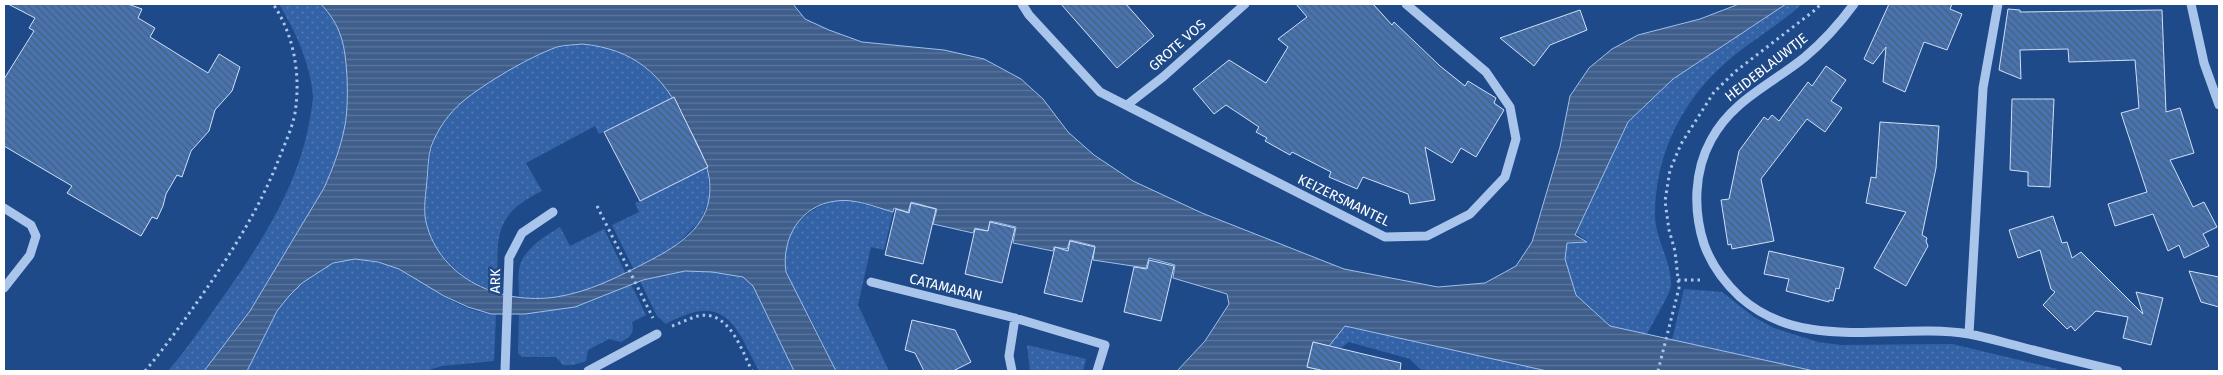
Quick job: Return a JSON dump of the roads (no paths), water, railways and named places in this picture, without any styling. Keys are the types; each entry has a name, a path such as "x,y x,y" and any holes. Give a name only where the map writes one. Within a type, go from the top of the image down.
{"street":[{"name":"KEIZERSMANTEL","path":"1022,4 1029,15 1100,92 1385,237 1428,236 1470,214 1505,177 1516,139 1510,108 1486,72 1406,4"},
{"name":"GROTE VOS","path":"1127,106 1163,77 1245,4"},
{"name":"HEIDEBLAUWTJE","path":"1854,4 1826,36 1805,56 1739,104 1723,121 1708,147 1702,161 1697,184 1696,207 1702,238 1718,271 1731,288 1747,303 1785,323 1828,332 1900,331 1969,334 2118,371"},
{"path":"1969,334 1983,88 1998,4"},
{"path":"2191,4 2204,62 2219,105"},
{"path":"4,208 31,225 36,236 30,255 4,288"},
{"name":"ARK","path":"505,371 509,258 513,247 522,233 553,212"},
{"name":"CATAMARAN","path":"871,282 1014,318 1105,344 1097,371"},
{"path":"1012,371 1009,356 1014,318"},
{"path":"588,371 657,334"}]}
